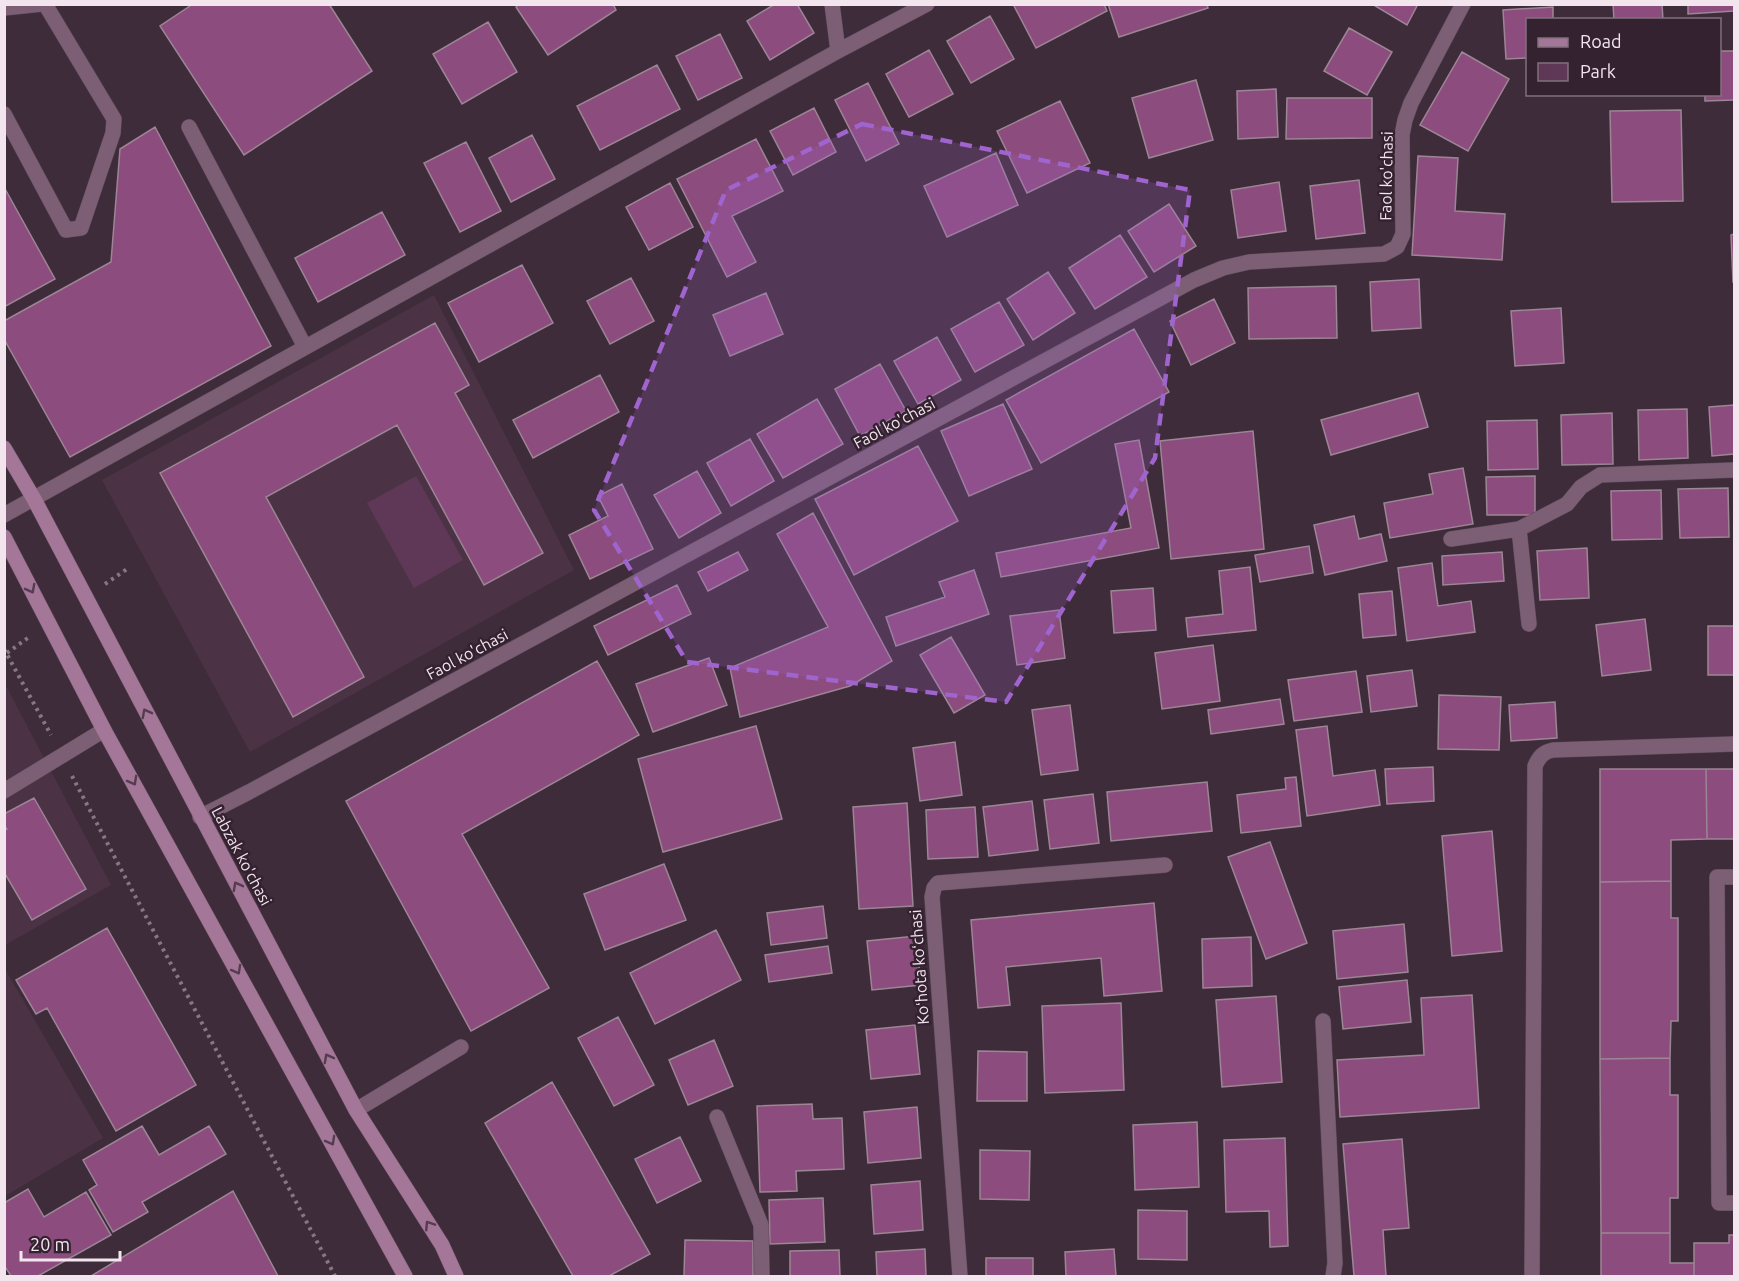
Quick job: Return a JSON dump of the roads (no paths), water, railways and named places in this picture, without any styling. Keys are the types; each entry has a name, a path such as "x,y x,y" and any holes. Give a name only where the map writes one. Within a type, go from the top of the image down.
{"main road":[{"name":"Labzak ko'chasi","path":"4,448 34,499 356,1110 442,1245 456,1276"},
{"path":"4,537 104,730 405,1276"}],"street":[{"path":"4,8 43,4 114,119 113,133 81,228 66,230 4,114"},
{"path":"832,4 838,51"},
{"path":"4,515 838,51 927,4"},
{"name":"Faol ko'chasi","path":"200,817 1194,280 1222,268 1249,262 1384,254 1396,248 1403,234 1402,135 1405,120 1411,103 1463,4"},
{"path":"189,127 305,347"},
{"path":"1452,539 1519,529 1567,504 1581,487 1600,475 1734,470"},
{"path":"1519,529 1529,624"},
{"path":"4,790 104,730"},
{"path":"1532,1276 1535,766 1539,758 1553,750 1734,744"},
{"name":"Koʻhota koʻchasi","path":"960,1276 932,897 934,888 938,884 1165,865"},
{"path":"1734,877 1717,877 1719,1203 1734,1203"},
{"path":"1323,1021 1334,1276"},
{"path":"356,1110 461,1047"},
{"path":"717,1117 761,1225 762,1276"}]}
